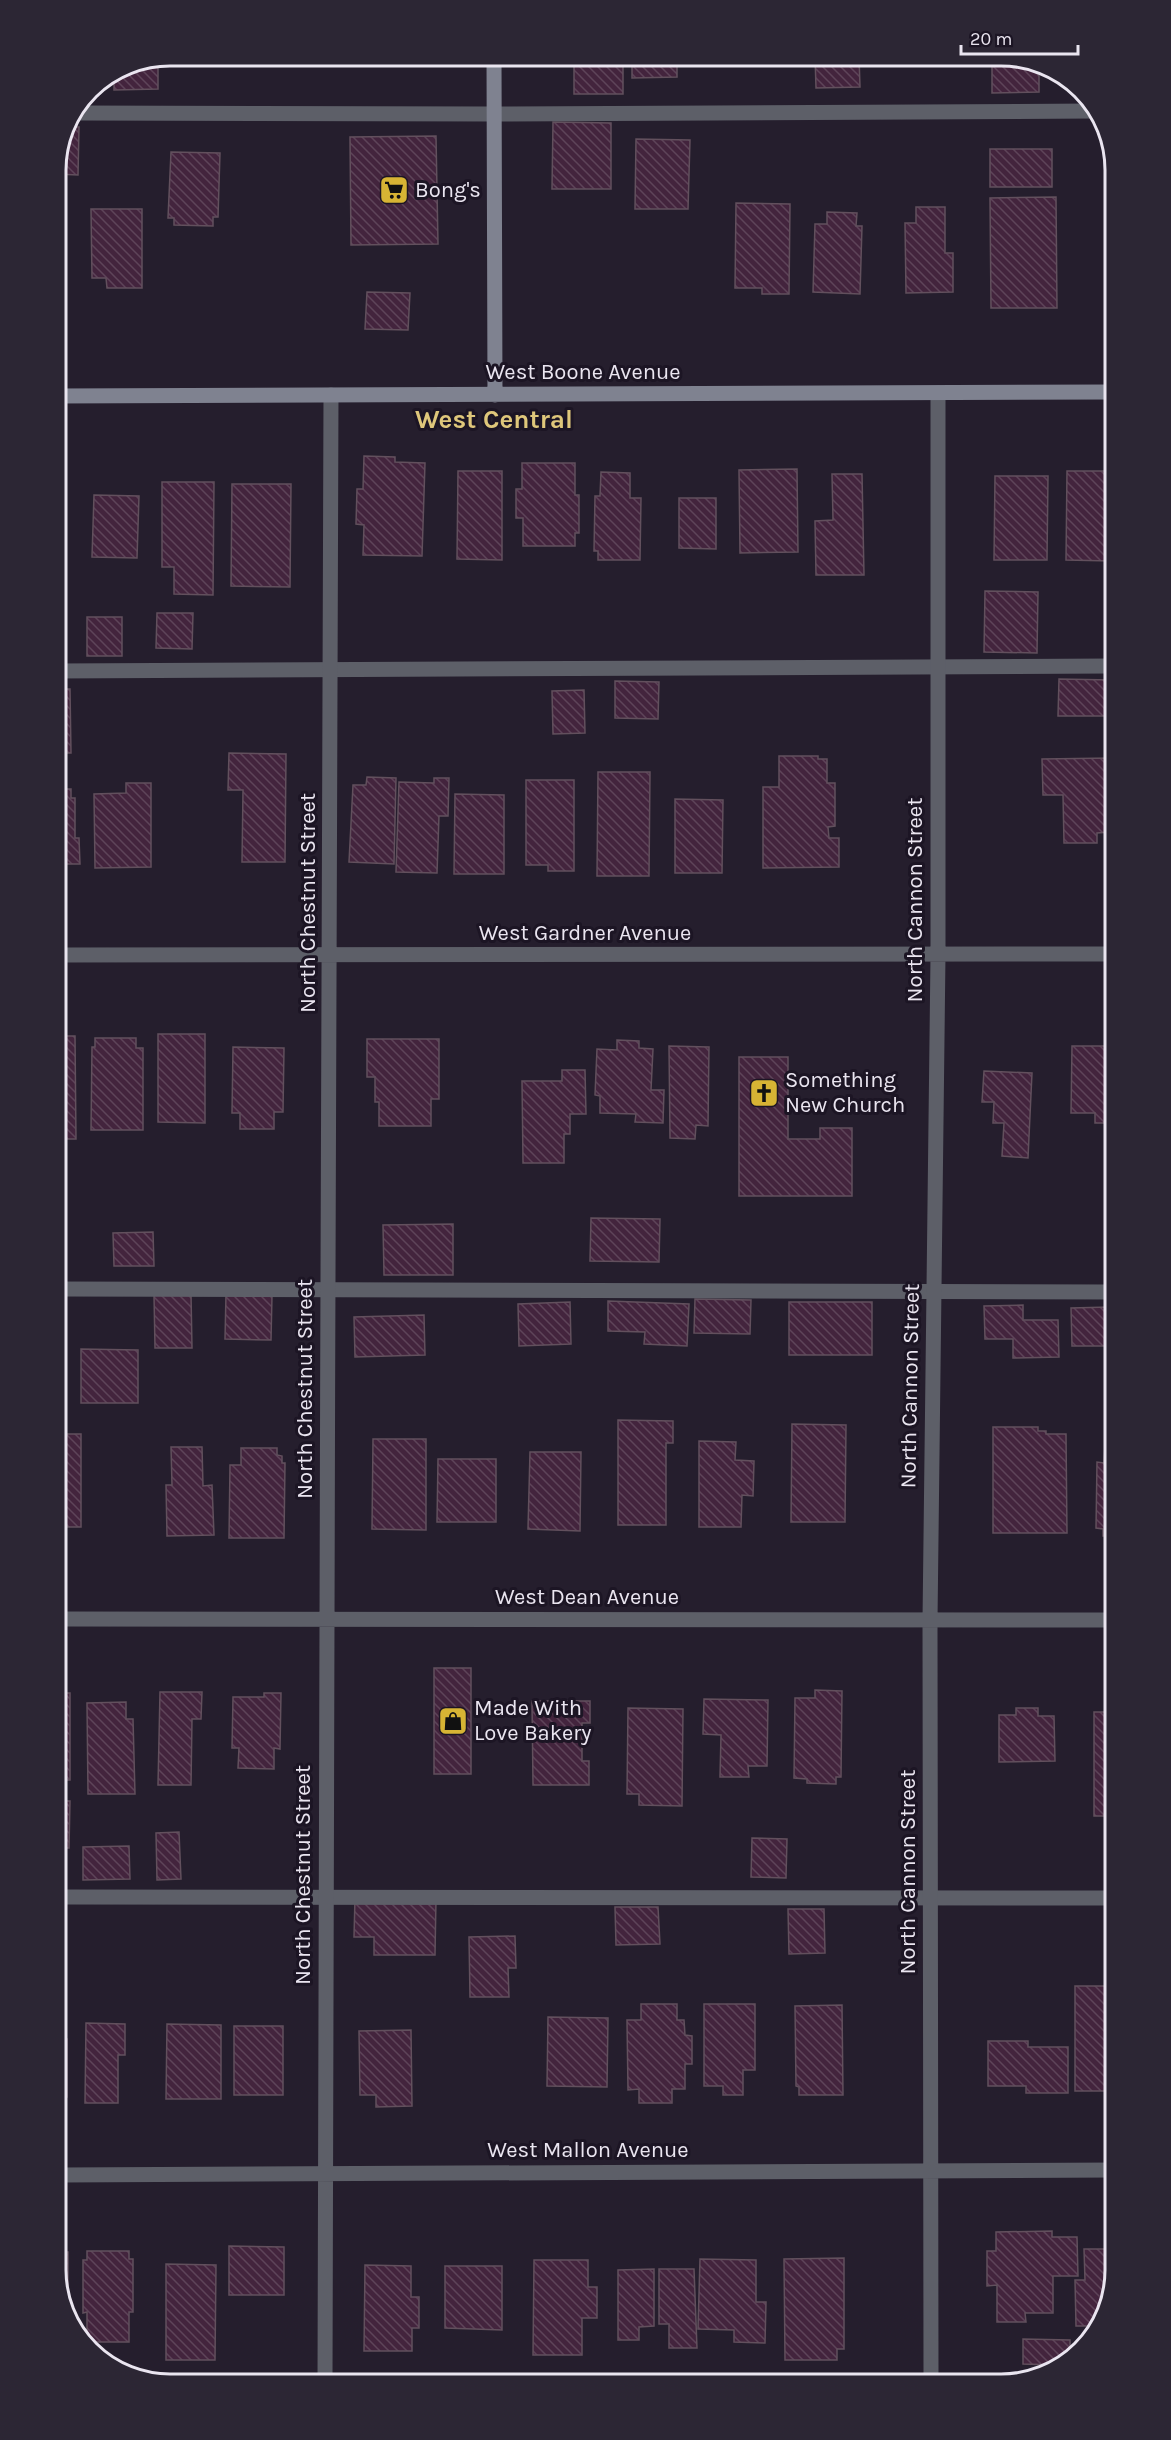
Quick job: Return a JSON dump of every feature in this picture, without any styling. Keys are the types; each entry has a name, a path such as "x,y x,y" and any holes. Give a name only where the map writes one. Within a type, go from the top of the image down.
{"main road":[{"path":"494,66 495,395"},
{"name":"West Boone Avenue","path":"66,396 1105,392"}],"street":[{"path":"83,113 1087,111"},
{"name":"North Cannon Street","path":"931,2374 930,1621 938,955 938,393"},
{"name":"North Chestnut Street","path":"326,2374 326,1618 331,955 331,395"},
{"path":"66,671 1105,666"},
{"name":"West Gardner Avenue","path":"66,956 1105,954"},
{"path":"66,1289 1105,1292"},
{"name":"West Dean Avenue","path":"66,1619 1105,1620"},
{"path":"66,1897 1105,1898"},
{"name":"West Mallon Avenue","path":"66,2175 1105,2170"}],"building":[{"path":"574,66 623,66 623,94 574,94"},
{"path":"632,66 677,66 677,77 632,78"},
{"path":"815,66 859,66 860,87 816,88"},
{"path":"992,66 1021,68 1039,74 1039,92 992,93"},
{"path":"158,67 158,89 114,90 114,83 118,80"},
{"path":"553,122 611,123 611,189 552,189"},
{"path":"76,127 79,127 78,175 66,174 70,143"},
{"name":"Bong's","path":"436,136 438,244 351,245 350,137"},
{"path":"636,139 690,140 688,209 635,209"},
{"path":"990,149 1052,149 1052,187 990,187"},
{"path":"171,152 220,153 218,217 213,217 213,226 174,225 174,218 168,218"},
{"path":"1056,197 1057,308 991,308 990,198"},
{"path":"736,203 790,204 789,294 762,294 762,288 735,288"},
{"path":"916,207 945,207 945,253 953,253 953,292 906,293 905,223 916,223"},
{"path":"91,209 142,209 142,288 107,288 106,278 92,278"},
{"path":"827,212 857,213 856,226 862,226 860,294 813,292 815,224 827,224"},
{"path":"367,292 410,293 408,330 365,329"},
{"path":"364,456 395,457 395,462 425,463 422,556 363,555 364,525 356,524 357,489 363,489"},
{"path":"522,463 575,463 575,495 579,495 579,533 575,533 575,546 523,546 523,518 516,518 516,489 522,489"},
{"path":"797,469 798,552 740,553 739,470"},
{"path":"458,471 502,471 502,560 457,559"},
{"path":"1067,471 1105,471 1105,561 1066,560"},
{"path":"601,472 630,473 630,498 641,498 640,560 598,560 598,551 594,551 595,496 600,496"},
{"path":"832,474 862,474 864,575 816,575 815,521 833,520"},
{"path":"995,476 1048,476 1047,560 994,560"},
{"path":"162,482 214,482 213,595 174,594 174,567 162,567"},
{"path":"232,484 291,484 290,587 231,586"},
{"path":"94,495 139,496 137,558 92,557"},
{"path":"679,498 716,498 716,549 679,548"},
{"path":"985,591 1038,592 1037,653 984,652"},
{"path":"157,613 193,613 192,649 156,648"},
{"path":"87,617 122,617 122,656 87,656"},
{"path":"1059,679 1105,680 1105,716 1058,716"},
{"path":"615,681 659,682 658,719 615,718"},
{"path":"66,689 70,689 71,753 66,753"},
{"path":"584,690 585,733 553,734 552,691"},
{"path":"229,753 286,754 285,862 242,862 243,790 228,790"},
{"path":"779,756 818,756 818,759 827,759 827,783 835,783 835,826 828,827 829,838 839,838 839,867 763,868 763,787 779,787"},
{"path":"1105,758 1105,832 1097,833 1097,843 1064,843 1063,795 1043,795 1042,759"},
{"path":"598,772 650,772 649,876 597,876"},
{"path":"367,777 396,778 394,864 349,862 353,785 366,785"},
{"path":"434,778 449,778 448,816 439,816 437,873 396,872 399,782 434,783"},
{"path":"526,780 574,780 574,871 548,871 548,865 526,865"},
{"path":"126,783 151,783 151,867 95,868 94,794 126,793"},
{"path":"66,789 71,789 71,798 75,798 75,838 79,838 80,864 66,864"},
{"path":"455,794 504,795 504,874 454,874"},
{"path":"675,799 723,800 722,873 675,873"},
{"path":"158,1034 205,1034 205,1123 158,1122"},
{"path":"66,1036 75,1036 76,1139 66,1139"},
{"path":"95,1038 136,1038 136,1048 143,1048 143,1130 91,1130 92,1047 95,1047"},
{"path":"367,1039 439,1039 439,1099 431,1099 431,1126 379,1126 379,1102 375,1102 375,1077 367,1077"},
{"path":"617,1040 639,1041 639,1048 653,1049 651,1090 664,1090 663,1123 635,1122 636,1114 600,1113 600,1096 595,1095 597,1049 617,1050"},
{"path":"669,1046 709,1047 708,1126 696,1125 695,1139 670,1138"},
{"path":"1072,1046 1105,1046 1105,1123 1095,1123 1095,1113 1071,1113"},
{"path":"233,1047 284,1048 283,1112 274,1112 274,1129 240,1129 240,1113 232,1113"},
{"name":"Something New Church","path":"739,1057 788,1057 788,1139 820,1139 820,1128 852,1128 852,1196 739,1196"},
{"path":"562,1070 585,1070 586,1114 570,1114 570,1134 564,1134 564,1163 523,1163 522,1081 562,1081"},
{"path":"984,1071 1032,1073 1028,1158 1002,1156 1004,1123 993,1123 994,1102 982,1102"},
{"path":"591,1218 660,1219 659,1262 590,1261"},
{"path":"453,1224 453,1275 384,1275 383,1225"},
{"path":"153,1232 154,1266 114,1266 113,1233"},
{"path":"191,1294 192,1348 155,1348 154,1295"},
{"path":"226,1294 272,1296 271,1340 225,1339"},
{"path":"695,1299 751,1300 750,1334 694,1333"},
{"path":"608,1301 689,1304 687,1346 644,1344 645,1332 608,1331"},
{"path":"570,1302 571,1344 519,1346 518,1304"},
{"path":"789,1302 872,1302 872,1355 789,1355"},
{"path":"1023,1305 1023,1320 1058,1320 1059,1357 1013,1358 1013,1339 985,1339 984,1306"},
{"path":"1105,1307 1105,1346 1072,1346 1071,1308"},
{"path":"424,1315 425,1355 355,1357 354,1317"},
{"path":"81,1349 138,1350 138,1403 81,1403"},
{"path":"618,1420 673,1421 673,1443 666,1443 666,1525 618,1525"},
{"path":"792,1424 846,1425 845,1522 791,1522"},
{"path":"993,1427 1038,1427 1038,1431 1046,1431 1046,1434 1066,1434 1067,1533 993,1533"},
{"path":"66,1434 81,1434 81,1527 66,1527"},
{"path":"373,1439 426,1439 426,1530 372,1529"},
{"path":"699,1441 736,1442 735,1460 754,1461 753,1496 742,1495 741,1527 699,1527"},
{"path":"1105,1445 1105,1536 1103,1536 1103,1529 1096,1528 1097,1462 1104,1463"},
{"path":"171,1447 202,1447 203,1486 212,1485 214,1535 167,1536 166,1485 172,1485"},
{"path":"241,1448 277,1448 277,1455 282,1456 282,1463 285,1463 284,1538 229,1538 230,1465 241,1465"},
{"path":"530,1452 581,1452 580,1531 528,1529"},
{"path":"438,1459 496,1459 496,1522 437,1522"},
{"name":"Made With Love Bakery","path":"434,1668 471,1668 471,1774 434,1774"},
{"path":"815,1690 842,1691 841,1777 836,1777 836,1784 807,1783 807,1779 794,1778 795,1698 815,1698"},
{"path":"160,1692 202,1692 201,1719 192,1719 191,1785 158,1785"},
{"path":"66,1693 70,1693 70,1780 66,1780"},
{"path":"264,1693 281,1693 280,1749 274,1748 274,1769 238,1768 239,1748 232,1748 233,1697 264,1697"},
{"path":"704,1699 768,1700 767,1766 748,1766 749,1777 720,1777 721,1735 703,1734"},
{"path":"532,1701 590,1701 590,1723 582,1723 582,1761 589,1761 589,1785 533,1785"},
{"path":"126,1702 126,1719 133,1719 135,1794 88,1794 87,1703"},
{"path":"628,1708 683,1709 682,1806 639,1805 639,1794 627,1794"},
{"path":"1016,1708 1038,1708 1038,1716 1054,1716 1055,1761 999,1762 999,1715 1016,1715"},
{"path":"1094,1712 1105,1712 1105,1816 1094,1816"},
{"path":"66,1801 70,1801 69,1848 66,1848"},
{"path":"179,1832 181,1879 157,1880 156,1833"},
{"path":"752,1838 787,1839 786,1878 751,1877"},
{"path":"129,1846 130,1879 83,1880 83,1847"},
{"path":"355,1898 436,1899 435,1955 374,1955 374,1937 354,1937"},
{"path":"615,1907 658,1907 660,1944 616,1945"},
{"path":"788,1909 824,1909 825,1953 789,1954"},
{"path":"515,1936 516,1968 508,1968 509,1997 470,1997 469,1937"},
{"path":"1075,1986 1105,1986 1105,2091 1075,2091"},
{"path":"641,2004 677,2004 677,2020 684,2020 685,2035 692,2036 692,2064 685,2064 685,2089 672,2089 672,2103 639,2103 639,2089 628,2090 627,2020 641,2020"},
{"path":"704,2004 755,2004 755,2070 743,2070 743,2095 723,2095 723,2086 704,2086"},
{"path":"842,2005 843,2095 799,2095 799,2087 796,2086 795,2006"},
{"path":"548,2017 608,2018 607,2087 547,2086"},
{"path":"86,2023 125,2024 125,2055 118,2055 118,2103 85,2103"},
{"path":"167,2024 221,2025 221,2099 166,2099"},
{"path":"234,2026 283,2026 283,2095 234,2095"},
{"path":"411,2030 412,2106 376,2107 376,2095 360,2095 359,2031"},
{"path":"66,2039 67,2039 66,2097"},
{"path":"988,2041 1028,2041 1028,2047 1068,2047 1068,2093 1026,2093 1026,2086 988,2086"},
{"path":"1052,2231 1052,2237 1077,2237 1078,2276 1053,2276 1053,2313 1025,2313 1026,2322 997,2322 997,2285 987,2286 987,2251 996,2251 996,2232"},
{"path":"229,2246 284,2247 284,2295 229,2295"},
{"path":"1084,2249 1105,2249 1104,2284 1097,2310 1088,2326 1076,2326 1075,2280 1085,2280"},
{"path":"87,2251 129,2251 129,2259 133,2259 133,2312 129,2312 129,2342 94,2342 87,2333 87,2312 83,2313 83,2260 87,2260"},
{"path":"66,2252 68,2252 68,2290"},
{"path":"844,2258 844,2349 837,2349 837,2360 785,2360 784,2259"},
{"path":"700,2259 756,2260 756,2302 766,2302 765,2343 734,2342 734,2330 698,2329"},
{"path":"534,2260 588,2260 588,2287 597,2287 597,2318 582,2318 582,2355 533,2355"},
{"path":"166,2264 216,2265 215,2360 166,2360"},
{"path":"365,2265 411,2266 411,2297 419,2297 419,2328 412,2328 412,2351 364,2351"},
{"path":"445,2266 502,2266 502,2330 445,2328"},
{"path":"654,2269 654,2326 639,2327 639,2340 618,2340 618,2270"},
{"path":"659,2269 694,2269 697,2348 669,2348 669,2324 659,2324"},
{"path":"1023,2339 1070,2340 1070,2347 1053,2360 1044,2365 1023,2364"}],"place":[{"name":"Bong's","path":"394,190"},
{"name":"Something New Church","path":"764,1093"},
{"name":"Made With Love Bakery","path":"453,1721"}],"district":[{"name":"West Central","path":"494,419"}]}
